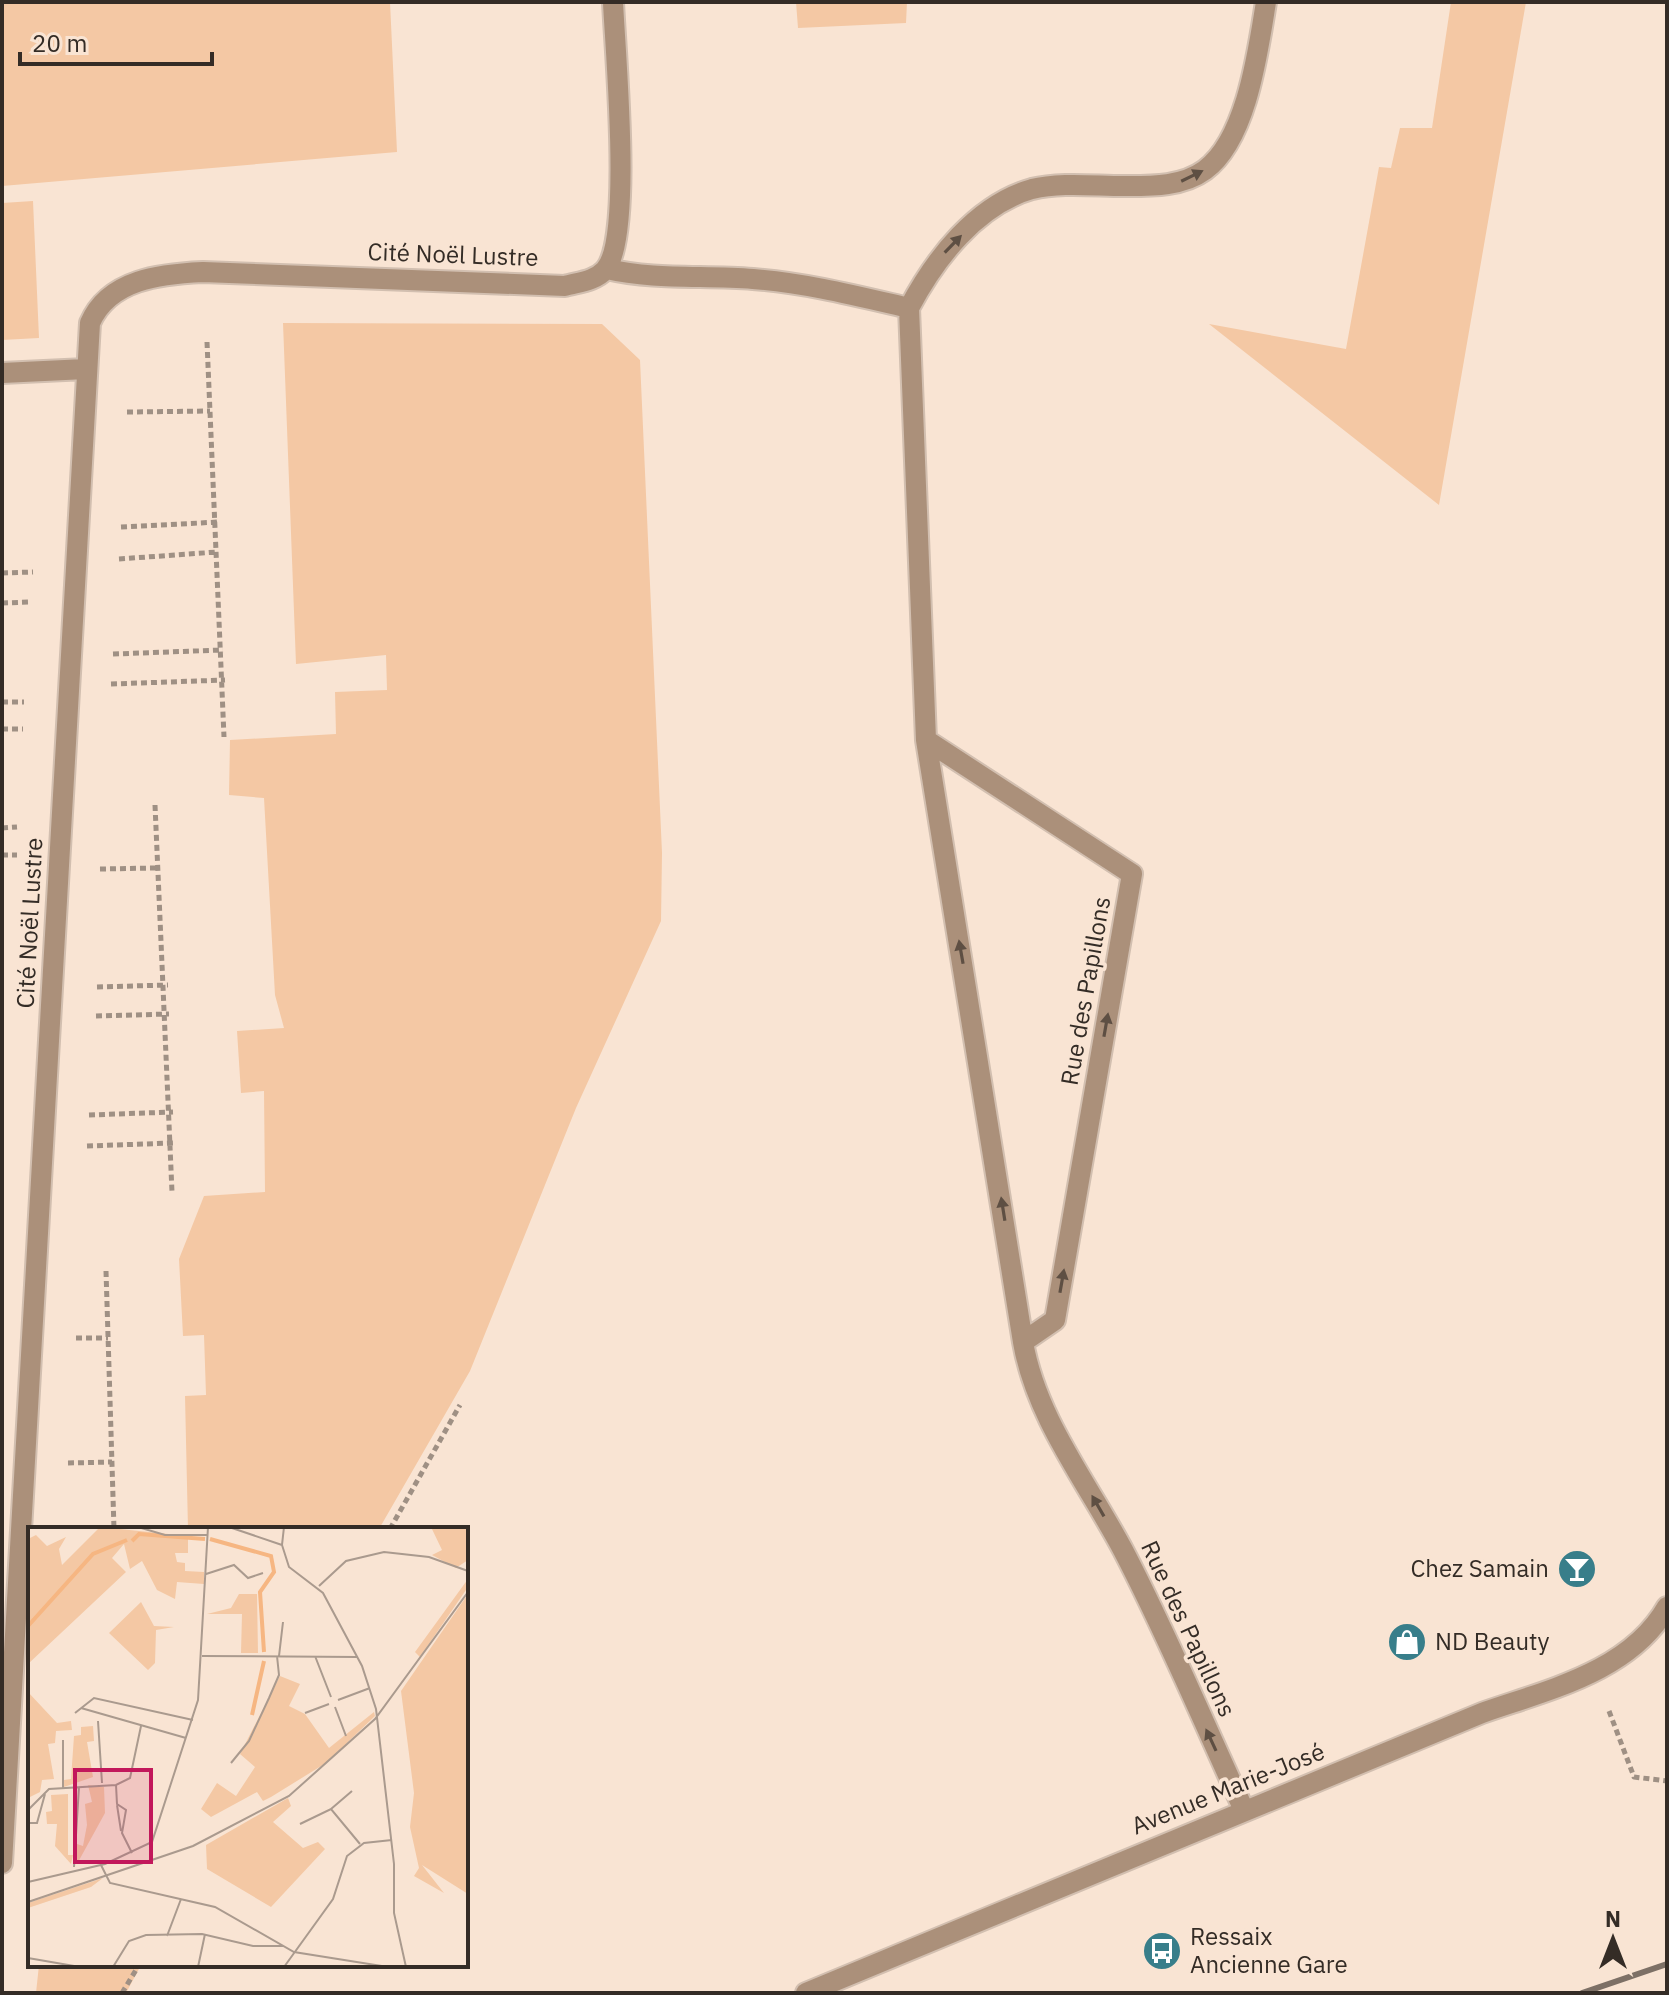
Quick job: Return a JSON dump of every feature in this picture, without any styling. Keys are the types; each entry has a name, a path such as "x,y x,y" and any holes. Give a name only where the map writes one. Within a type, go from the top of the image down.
{"street":[{"path":"613,2 621,160 616,239 607,269 641,277 691,274 758,279 826,289 909,308"},
{"name":"Rue des Papillons","path":"1244,1810 1123,1551 1039,1401 1023,1342 926,740 909,308 931,266 966,230 1003,201 1034,189 1181,182 1206,169 1227,145 1241,117 1266,2"},
{"name":"Cité Noël Lustre","path":"2,1863 90,323 96,309 112,295 152,275 219,272 565,286 595,278 607,269"},
{"path":"2,373 86,369"},
{"name":"Rue des Papillons","path":"926,740 1132,874 1055,1320 1023,1342"},
{"name":"Avenue Marie-José","path":"806,1993 1482,1713 1594,1673 1634,1645 1665,1616"}],"path":[{"path":"207,342 224,680 224,737"},
{"path":"127,412 210,411"},
{"path":"120,527 217,522"},
{"path":"118,559 218,552"},
{"path":"2,573 41,572"},
{"path":"2,603 39,602"},
{"path":"112,654 222,650"},
{"path":"110,684 224,680"},
{"path":"2,702 33,702"},
{"path":"2,729 32,729"},
{"path":"155,805 167,1014 172,1192"},
{"path":"99,869 157,868"},
{"path":"92,987 165,985"},
{"path":"91,1016 167,1014"},
{"path":"84,1115 171,1112"},
{"path":"82,1146 172,1143"},
{"path":"106,1271 114,1527"},
{"path":"71,1338 108,1338"},
{"path":"391,1527 460,1405"},
{"path":"63,1463 112,1462"},
{"path":"1594,1673 1634,1777 1667,1781"},
{"path":"122,1993 138,1967"}],"shaded area":[{"path":"2,2 390,2 397,152 2,186"},
{"path":"796,2 907,2 906,23 798,28"},
{"path":"1451,2 1526,2 1439,505 1209,324 1346,349 1379,167 1391,168 1400,128 1432,128"},
{"path":"33,201 39,338 2,340 2,203"},
{"path":"283,323 602,324 640,360 662,853 661,921 576,1108 470,1371 380,1527 188,1527 185,1396 206,1395 204,1335 183,1336 179,1259 204,1196 265,1192 264,1091 241,1093 237,1031 284,1028 275,995 264,798 229,795 230,740 336,734 335,692 387,690 386,655 296,664"},
{"path":"39,1967 140,1967 126,1993 36,1993"}],"railway":[{"path":"1582,1993 1667,1964"}],"place":[{"name":"Chez Samain","path":"1577,1569"},
{"name":"ND Beauty","path":"1407,1642"},
{"name":"Ressaix Ancienne Gare","path":"1162,1951"}]}
